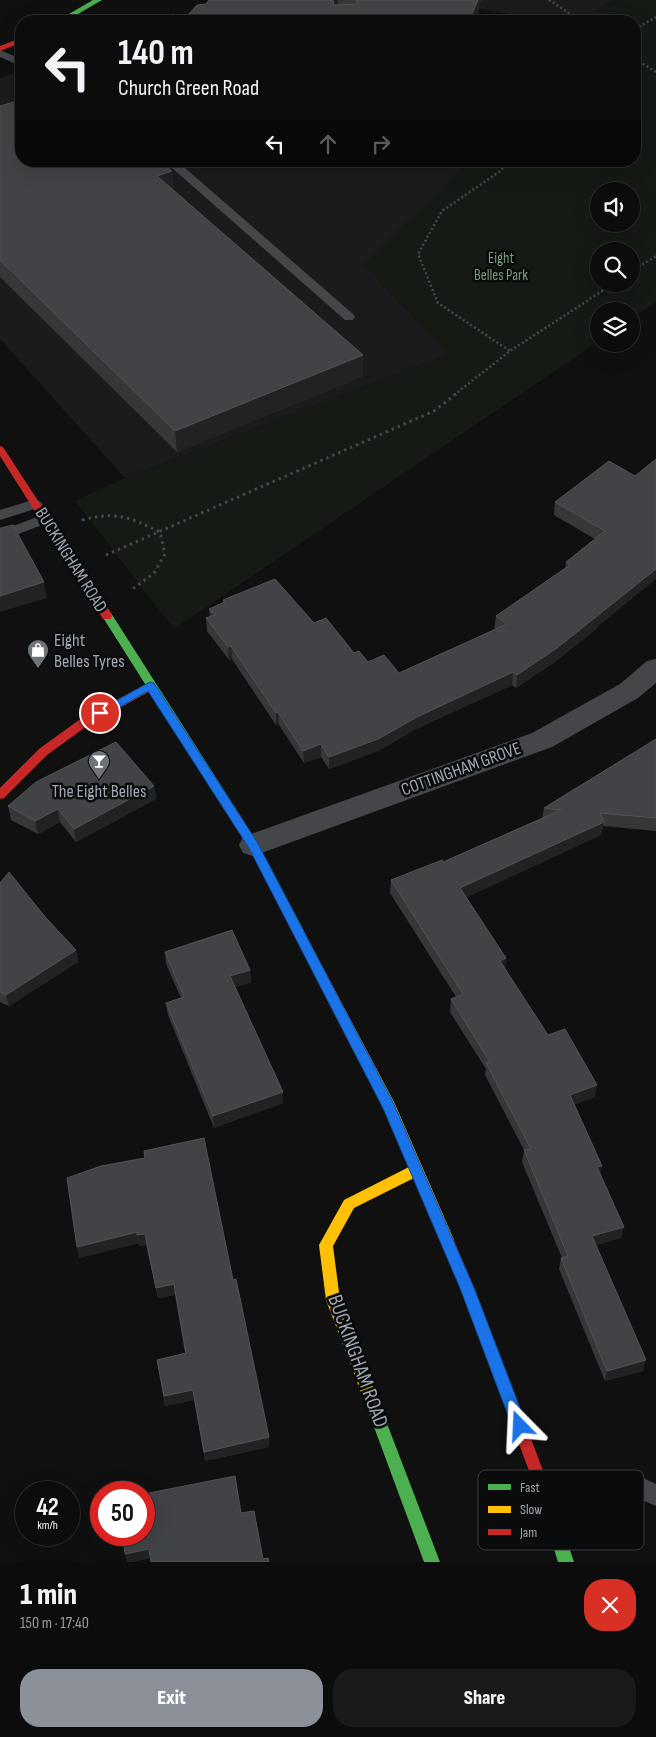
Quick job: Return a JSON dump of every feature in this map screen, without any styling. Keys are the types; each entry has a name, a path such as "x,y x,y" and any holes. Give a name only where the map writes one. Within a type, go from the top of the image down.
{"main road":[{"path":"73,15 93,1"},
{"path":"0,49 15,43"},
{"name":"BUCKINGHAM ROAD","path":"0,449 253,845 389,1106 471,1296 537,1470"},
{"path":"0,795 43,752 83,722 150,686"},
{"name":"BUCKINGHAM ROAD","path":"417,1170 348,1204 326,1245 333,1300 432,1562"},
{"name":"BUCKINGHAM ROAD","path":"562,1550 566,1562"}],"street":[{"name":"COTTINGHAM GROVE","path":"253,845 542,740 629,691 656,668"}],"lane":[{"path":"0,53 15,60"},
{"path":"177,167 349,317"},
{"path":"0,515 36,504"},
{"path":"0,536 45,519"},
{"path":"644,1489 656,1495"}],"path":[{"path":"549,0 572,15"},
{"path":"641,26 656,17"},
{"path":"641,63 656,72"},
{"path":"504,167 442,211 418,254 438,303 510,351"},
{"path":"640,266 656,256"},
{"path":"106,555 434,411 510,351 601,292"},
{"path":"82,520 105,513 122,514 160,532"},
{"path":"130,591 154,573 165,554 160,532"}],"shaded area":[{"path":"422,0 614,0 589,15 516,15"},
{"path":"15,73 15,167 464,167 364,265 449,354 125,478 0,339 0,78"}],"green space":[{"name":"Eight Belles Park","path":"614,0 656,0 656,302 640,313 640,302 590,302 590,347 174,629 75,501 125,478 448,354 364,265 464,167 641,167 641,15 589,15"}],"building":[{"path":"209,0 333,0 334,5 358,4 356,0 478,0 472,15 188,15 197,5 206,4"},
{"path":"15,102 15,167 167,167 172,171 157,176 363,355 175,431 0,260 0,106"},
{"path":"656,459 656,569 557,648 517,675 513,672 417,717 378,739 329,757 321,744 303,751 231,646 228,647 206,618 215,615 209,609 225,602 223,600 275,579 314,623 326,618 354,653 359,651 368,662 384,655 399,673 507,624 496,616 570,565 566,562 605,531 555,502 609,461 635,476"},
{"path":"13,525 44,582 0,596 0,528"},
{"path":"656,739 656,818 600,813 604,822 460,888 506,958 500,961 548,1035 565,1029 597,1085 570,1095 602,1166 597,1167 624,1227 592,1236 646,1360 607,1371 561,1258 568,1256 524,1150 531,1149 486,1063 490,1062 451,999 463,994 391,880 442,860 443,862 561,810 544,808"},
{"path":"116,742 154,786 74,829 58,809 35,821 8,806 36,782"},
{"path":"9,872 46,918 76,950 6,995 0,992 0,883"},
{"path":"232,930 250,970 230,976 283,1092 213,1116 166,1003 184,997 165,952"},
{"path":"204,1138 233,1280 236,1279 269,1437 204,1452 193,1390 164,1396 157,1360 186,1353 174,1284 156,1288 145,1234 137,1235 137,1232 77,1247 67,1178 101,1166 145,1158 144,1151"},
{"path":"235,1476 241,1513 254,1511 263,1559 268,1558 269,1562 151,1562 149,1549 125,1554 124,1546 155,1546 155,1492"}],"traffic: fast":[{"path":"72,15 98,0"},
{"path":"107,616 253,845 298,931"},
{"path":"371,1400 432,1562"},
{"path":"562,1550 566,1562"}],"traffic: slow":[{"path":"298,931 389,1106 447,1240"},
{"path":"371,1400 333,1300 326,1245 349,1204 417,1170"}],"traffic: jam":[{"path":"0,49 15,43"},
{"path":"0,449 107,616"},
{"path":"0,795 43,752 83,723 150,686"},
{"path":"447,1240 467,1287 536,1470"}],"place":[{"name":"Eight Belles Tyres","path":"38,669"},
{"name":"The Eight Belles","path":"99,780"}],"route":[{"path":"100,713 150,686 253,845 389,1106 467,1288 520,1426"}]}
